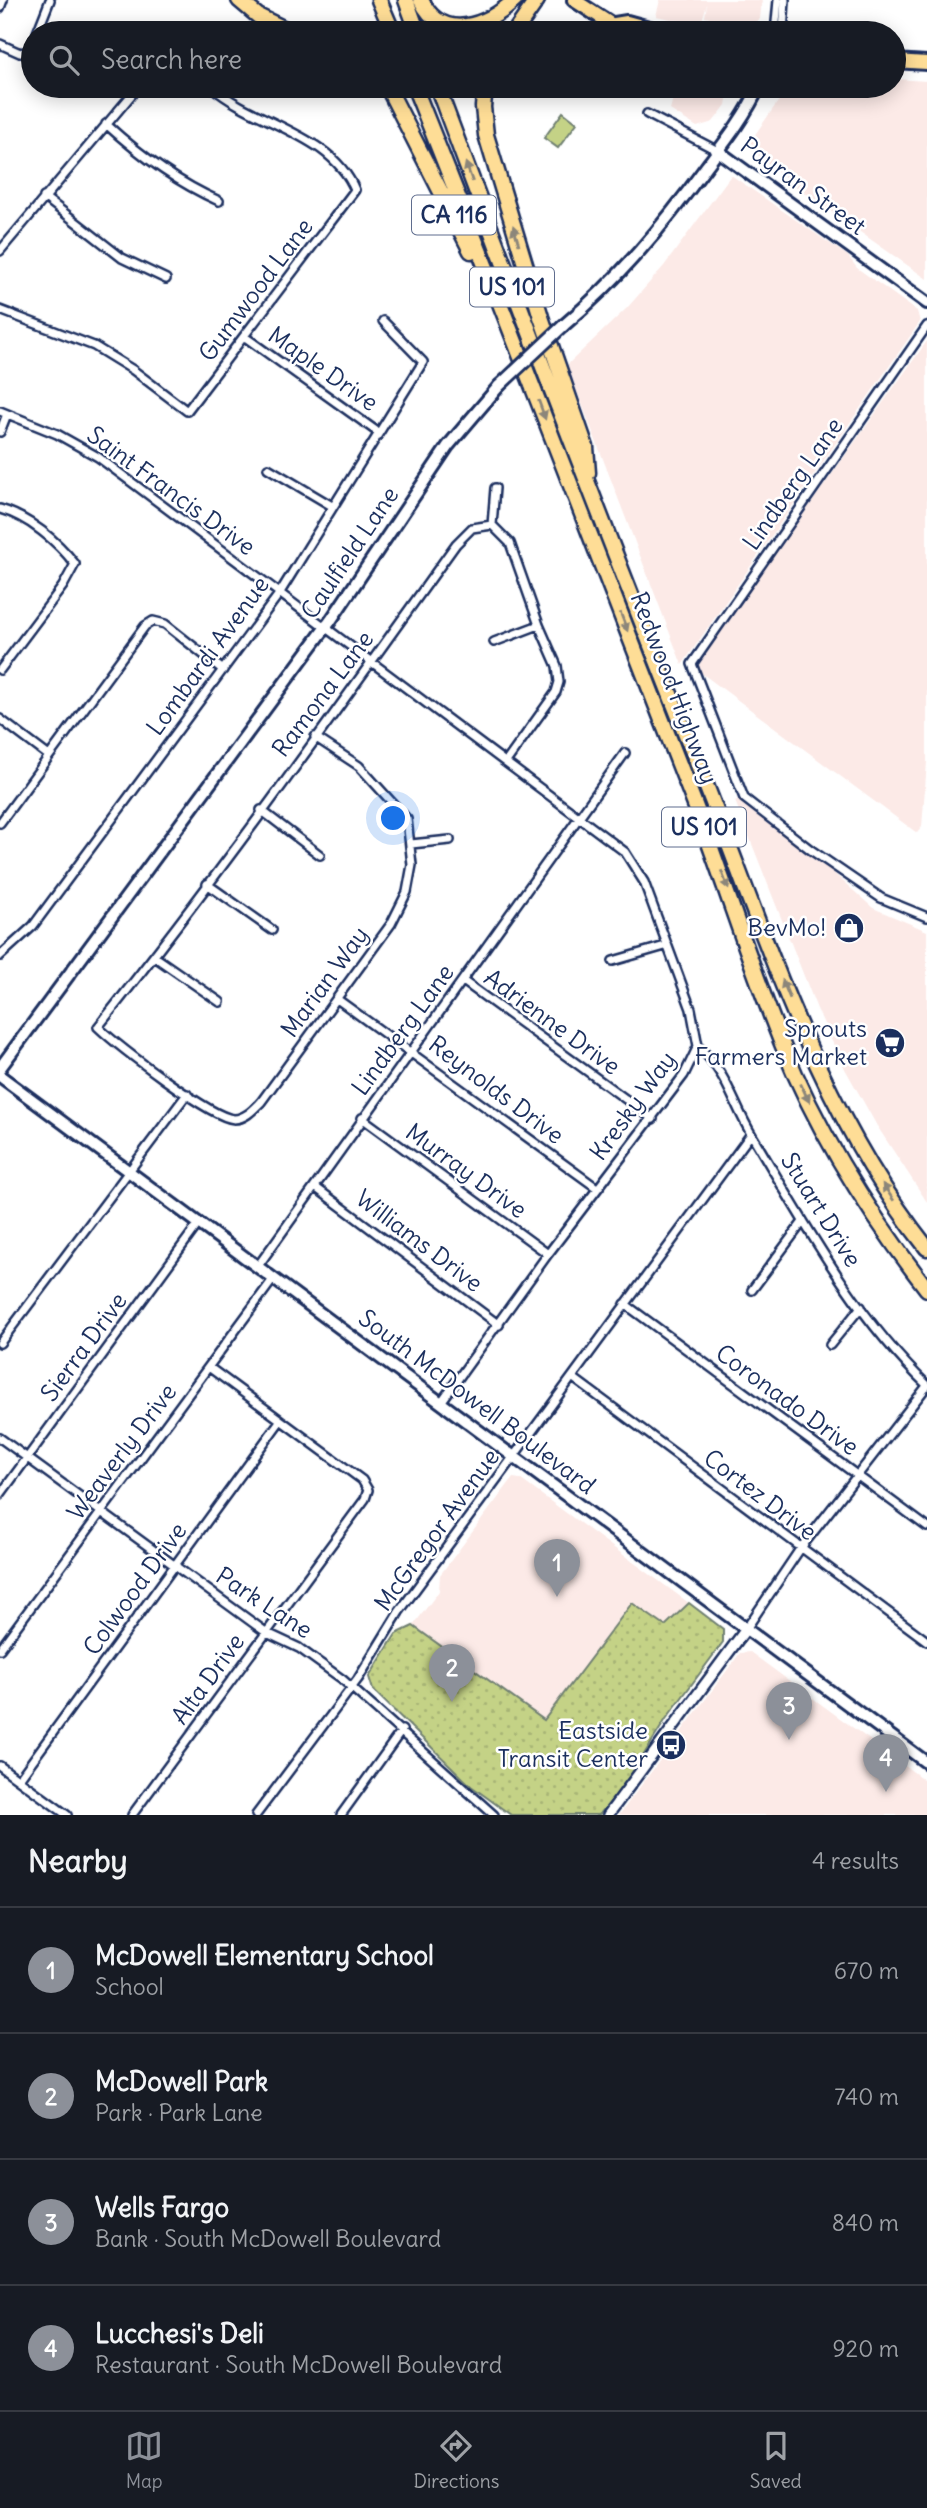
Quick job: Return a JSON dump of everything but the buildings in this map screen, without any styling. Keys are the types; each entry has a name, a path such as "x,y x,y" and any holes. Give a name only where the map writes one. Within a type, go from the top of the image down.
{"highway":[{"path":"239,0 268,21"},
{"path":"379,0 388,21"},
{"path":"406,0 414,21"},
{"path":"421,0 436,21"},
{"path":"487,21 515,0"},
{"path":"522,21 537,0"},
{"name":"CA 116","path":"393,98 518,346"},
{"name":"Redwood Highway","path":"419,98 725,881 783,1046 813,1111 857,1189 927,1289"},
{"name":"Redwood Highway","path":"443,98 589,488 790,999 834,1102 875,1172 927,1248"},
{"name":"CA 116","path":"484,98 486,135 541,317 586,447 589,488"}],"main road":[{"path":"574,0 607,21"},
{"path":"906,62 927,63"},
{"name":"Caulfield Lane","path":"0,1068 324,629 449,446 499,386 640,253 718,151 751,98"},
{"name":"Payran Street","path":"718,151 927,303"},
{"name":"South McDowell Boulevard","path":"0,1076 927,1763"}],"street":[{"path":"0,8 3,0"},
{"path":"42,21 50,0"},
{"path":"776,21 778,0"},
{"path":"784,21 785,0"},
{"path":"0,44 21,53"},
{"path":"0,251 129,98"},
{"name":"Gumwood Lane","path":"0,310 94,346 133,370 187,411 355,190 347,171 322,148 226,98"},
{"name":"Payran Street","path":"647,114 718,151"},
{"path":"106,124 154,165 188,187 219,201"},
{"path":"44,197 122,258 166,279"},
{"name":"Lombardi Avenue","path":"2,954 33,926 279,594 424,362 383,321"},
{"name":"Lindberg Lane","path":"927,326 692,664 744,798 811,850 881,898 927,917"},
{"name":"Maple Drive","path":"245,337 379,433"},
{"path":"0,432 3,413"},
{"name":"Saint Francis Drive","path":"3,413 79,444 324,629 581,817"},
{"path":"268,468 332,506"},
{"path":"495,488 492,524 510,543 539,625 557,666 559,681 556,692 506,762"},
{"path":"0,509 38,528 65,551 75,564 63,586 0,670"},
{"name":"Ramona Lane","path":"187,1094 136,1059 98,1027 155,957 456,544 472,528 492,524"},
{"path":"0,823 145,626 153,621 165,624 223,670"},
{"path":"495,642 539,625"},
{"path":"0,719 49,756"},
{"name":"Marian Way","path":"187,1094 222,1117 237,1119 251,1113 391,924 407,892 412,865 407,819 385,791 359,766 315,737"},
{"name":"Lindberg Lane","path":"258,1266 625,753"},
{"path":"261,810 320,855"},
{"name":"Kresky Way","path":"442,1401 597,1188 653,1119 684,1075 698,1046 691,1009 644,882 625,852 581,817"},
{"path":"411,844 450,840"},
{"path":"207,884 272,930"},
{"path":"0,945 2,954"},
{"path":"613,961 666,946"},
{"path":"155,957 220,1002"},
{"name":"Adrienne Drive","path":"463,981 653,1119"},
{"name":"Reynolds Drive","path":"337,999 597,1188"},
{"name":"Stuart Drive","path":"698,1046 719,1067 751,1134 802,1223 861,1307 927,1386"},
{"path":"0,1343 187,1094"},
{"name":"Murray Drive","path":"362,1118 548,1254"},
{"name":"McGregor Avenue","path":"256,1815 351,1687 399,1612 751,1134"},
{"name":"Williams Drive","path":"315,1187 499,1325"},
{"name":"Sierra Drive","path":"0,1494 199,1223"},
{"path":"752,1290 802,1223"},
{"name":"Weaverly Drive","path":"0,1649 274,1278"},
{"name":"Coronado Drive","path":"625,1304 927,1527"},
{"path":"830,1345 861,1307"},
{"name":"Alta Drive","path":"132,1815 365,1499 368,1490 362,1480 209,1368"},
{"name":"Cortez Drive","path":"572,1377 927,1641"},
{"path":"608,1815 746,1629 800,1549 927,1386"},
{"name":"Colwood Drive","path":"19,1779 177,1566 280,1421"},
{"name":"Park Lane","path":"0,1438 267,1633 299,1648 351,1687 494,1815"},
{"path":"341,1815 401,1731"},
{"path":"0,1766 67,1815"}],"shaded area":[{"path":"660,0 762,0 760,19 757,21 725,21 705,17 707,4 700,21 680,21 656,16"},
{"path":"906,80 927,81 927,279 796,187 747,146 781,98 906,98"},
{"path":"673,98 727,98 726,105 713,122 697,127 670,110"},
{"path":"731,175 848,256 857,268 917,311 920,322 682,665 567,365 627,308 664,266"},
{"path":"927,341 927,762 922,827 917,833 700,672 699,666 702,656"},
{"path":"741,798 801,844 873,908 927,931 927,1202 877,1126 844,1067 817,1009 735,801"},
{"path":"513,1478 520,1479 689,1603 665,1626 632,1603 544,1720 413,1626 439,1591 440,1575"},
{"path":"750,1652 927,1782 927,1815 619,1815 740,1653"}],"green space":[{"path":"563,112 577,123 558,148 544,138"},
{"path":"632,1603 665,1626 689,1603 723,1629 723,1642 666,1719 625,1785 599,1815 511,1815 471,1786 373,1690 369,1677 396,1634 413,1626 544,1720"}],"place":[{"name":"BevMo!","path":"849,928"},
{"name":"Sprouts Farmers Market","path":"890,1043"},
{"name":"McDowell Elementary School","path":"557,1597"},
{"name":"McDowell Park","path":"452,1702"},
{"name":"Wells Fargo","path":"789,1740"},
{"name":"Eastside Transit Center","path":"671,1745"},
{"name":"Lucchesi's Deli","path":"886,1792"}]}
